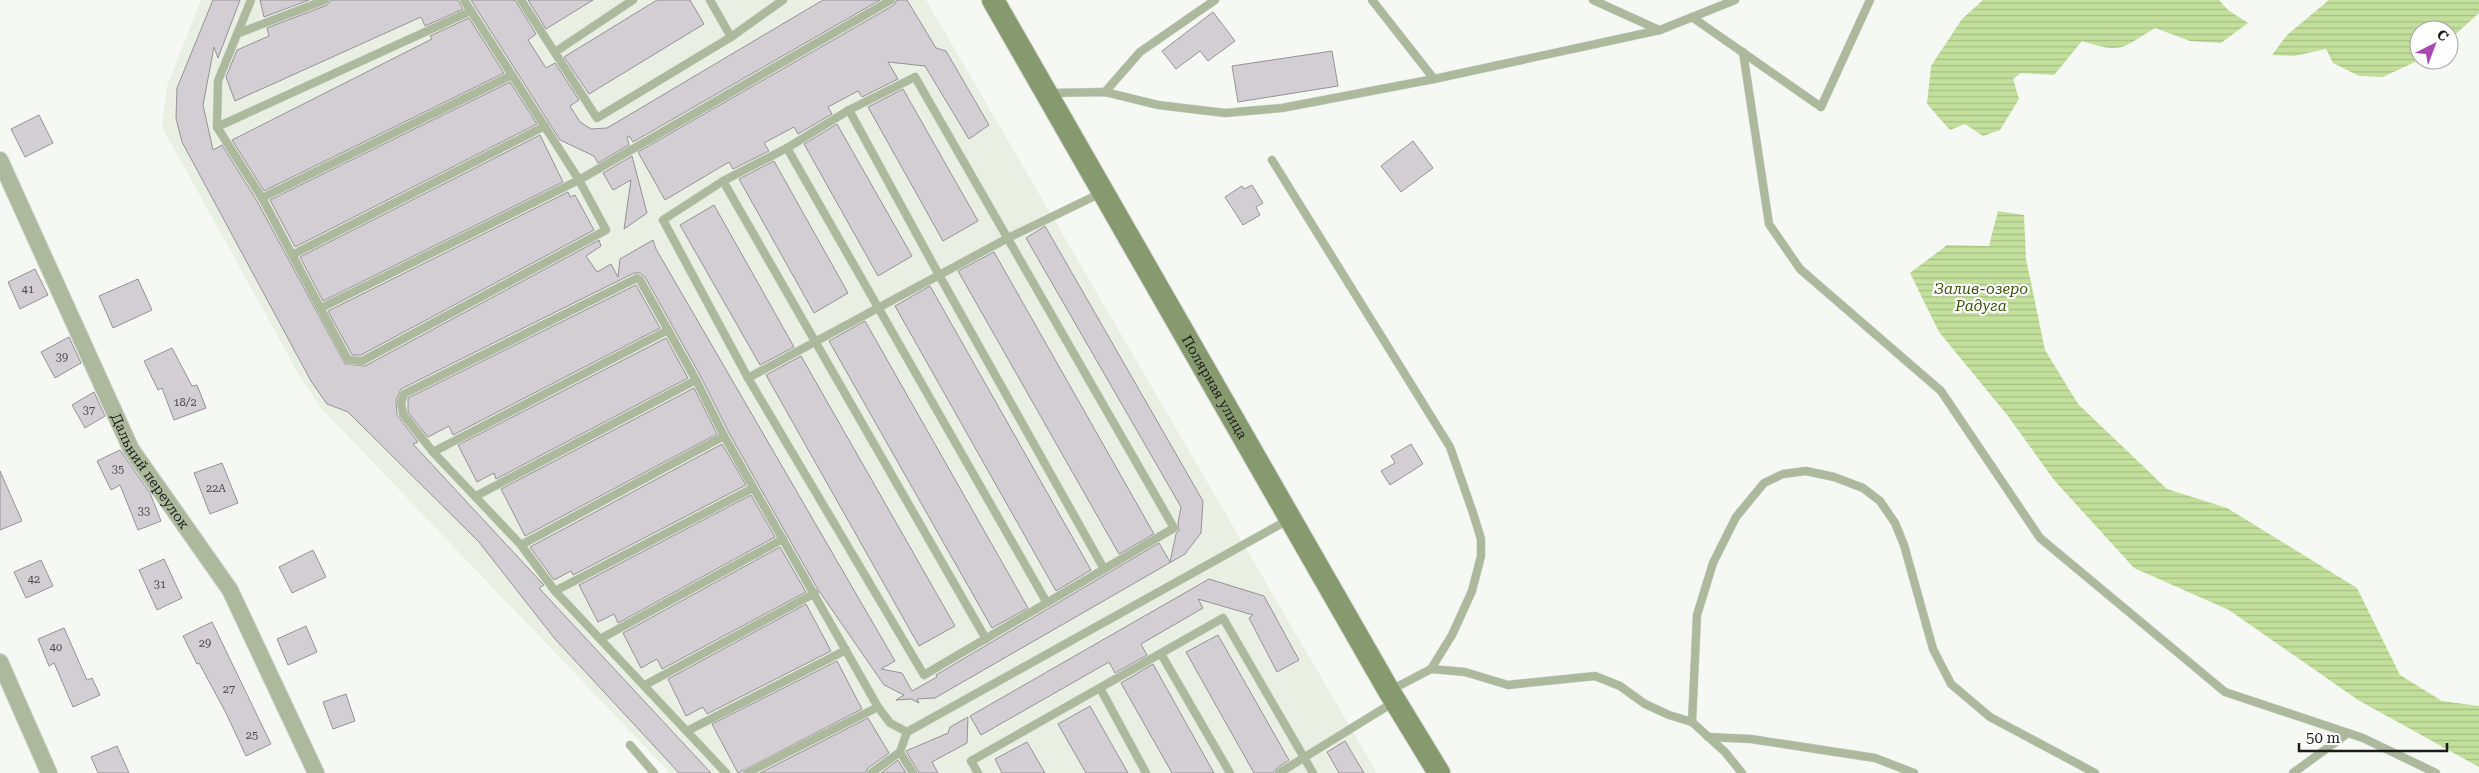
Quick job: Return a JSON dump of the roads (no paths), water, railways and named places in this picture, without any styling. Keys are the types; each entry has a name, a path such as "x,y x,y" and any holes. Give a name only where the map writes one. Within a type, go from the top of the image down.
{"main road":[{"name":"Полярная улица","path":"993,0 1439,773"}],"street":[{"name":"Дальний переулок","path":"0,160 131,449 230,590 316,773"},
{"path":"0,662 49,773"}],"lane":[{"path":"251,0 218,81 217,127 262,198 348,360 362,361 606,230 579,180 464,0"},
{"path":"239,33 326,0"},
{"path":"521,0 597,118 731,37 783,0"},
{"path":"555,52 633,0"},
{"path":"710,0 731,37"},
{"path":"320,308 579,180 891,0"},
{"path":"1105,92 1140,52 1214,0"},
{"path":"1372,0 1434,79"},
{"path":"1593,0 1660,30"},
{"path":"1046,93 1105,92 1158,105 1225,112 1282,108 1434,79 1660,30 1734,0"},
{"path":"1692,17 1821,107 1870,0"},
{"path":"217,127 471,11"},
{"path":"1743,52 1769,224 1800,269 1941,391 2040,538 2224,692 2363,738 2436,773"},
{"path":"262,198 512,75"},
{"path":"915,77 1174,528 924,675 748,378 664,220 723,181 787,148 850,110 915,77"},
{"path":"850,110 938,275 1104,569"},
{"path":"292,255 545,126"},
{"path":"787,148 1047,603"},
{"path":"1272,160 1450,447 1481,538 1481,556 1472,591 1452,635 1430,669 1305,759 1279,773"},
{"path":"723,181 986,638"},
{"path":"748,378 1008,238 1103,192"},
{"path":"726,773 555,591 521,545 433,452 403,414 401,402 404,394 637,278 640,280 696,380 753,488 815,592 878,707 890,723 907,732"},
{"path":"433,452 668,330"},
{"path":"476,496 696,380"},
{"path":"521,545 724,436"},
{"path":"1692,722 1697,615 1713,563 1736,517 1764,483 1783,474 1806,471 1863,488 1880,500 1895,523 1904,545 1933,649 1951,684 1990,717 2096,773"},
{"path":"555,591 753,488"},
{"path":"871,773 900,752 907,732 1292,518"},
{"path":"600,639 783,539"},
{"path":"645,685 815,592"},
{"path":"978,773 971,761 1223,618 1313,773"},
{"path":"687,731 846,650"},
{"path":"1161,654 1230,773"},
{"path":"1430,669 1465,672 1508,685 1595,676 1620,686 1661,711 1692,722 1725,752 1742,773"},
{"path":"1100,688 1146,773"},
{"path":"747,773 878,707"},
{"path":"2293,773 2348,733"},
{"path":"1708,737 1752,739 1876,758 1914,773"},
{"path":"630,744 654,773"},
{"path":"900,752 913,773"}],"water":[{"path":"1983,0 2219,0 2228,10 2248,23 2221,43 2190,41 2155,28 2135,41 2121,47 2106,47 2082,41 2054,75 2021,73 2013,79 2019,99 2000,130 1983,136 1965,124 1950,130 1927,104 1931,66 1962,19"},
{"path":"2329,0 2479,0 2479,13 2459,31 2459,20 2409,20 2409,65 2383,77 2359,76 2333,63 2326,49 2294,56 2272,55 2287,35"},
{"name":"Залив-озеро Радуга","path":"1998,211 2024,215 2026,259 2045,350 2078,404 2167,489 2227,508 2357,588 2400,675 2442,701 2479,706 2479,767 2358,700 2229,610 2134,568 2054,480 2008,416 1939,332 1910,273 1947,245 1989,246"}]}
